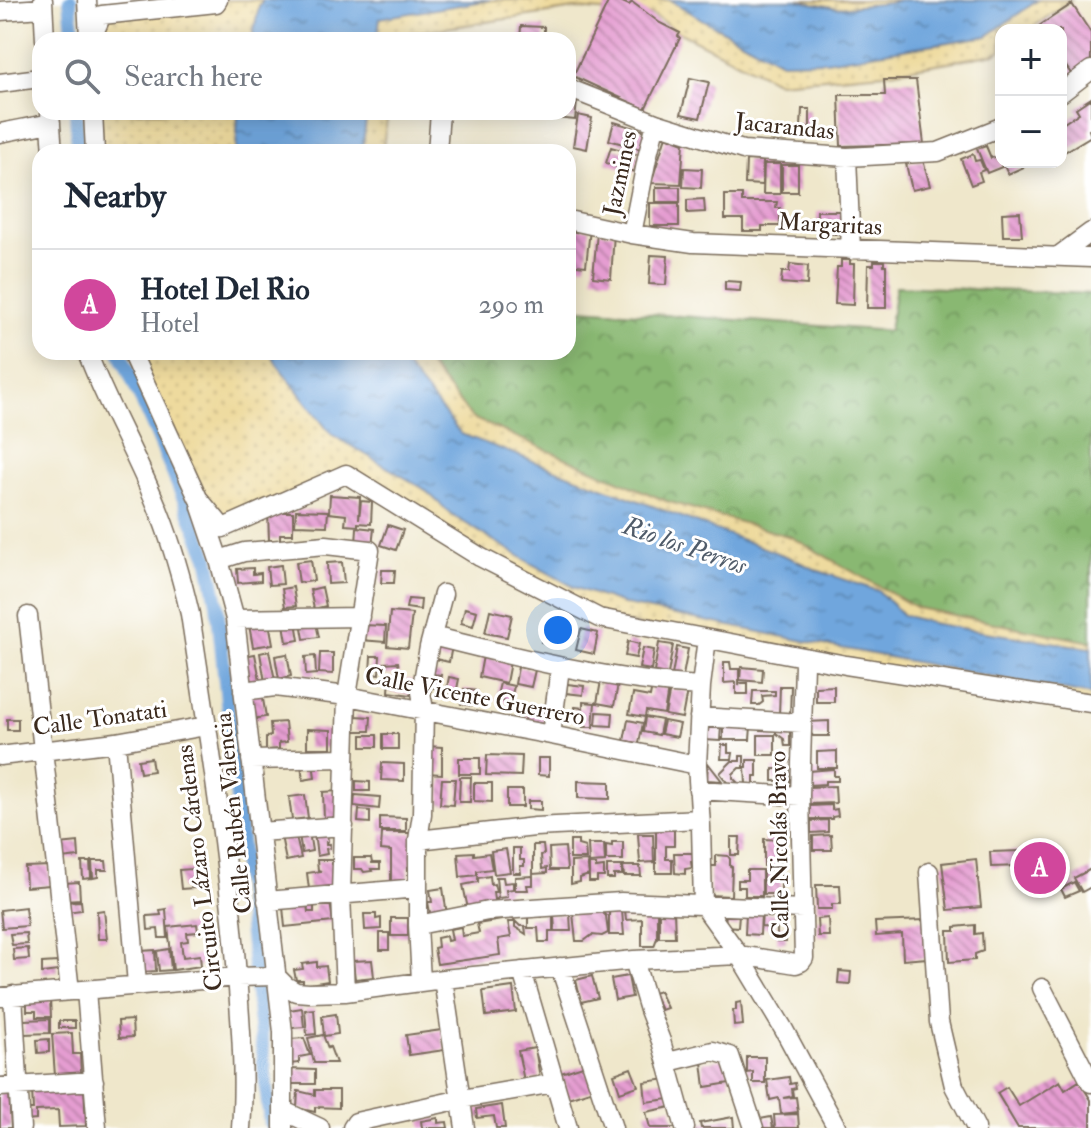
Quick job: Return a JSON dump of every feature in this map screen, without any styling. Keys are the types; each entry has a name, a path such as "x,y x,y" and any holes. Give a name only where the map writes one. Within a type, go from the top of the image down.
{"street":[{"path":"87,0 89,32"},
{"path":"94,32 102,15 216,3 218,0"},
{"path":"0,11 43,4 45,32"},
{"path":"1067,88 1091,70"},
{"path":"0,83 32,79"},
{"name":"Jacarandas","path":"576,91 656,123 743,150 847,157 938,152 995,129"},
{"path":"0,133 43,120"},
{"path":"50,120 52,144"},
{"path":"93,120 95,144"},
{"path":"438,144 439,120"},
{"name":"Jazmines","path":"632,234 656,123"},
{"path":"847,157 851,250"},
{"name":"Margaritas","path":"576,222 693,243 1091,258"},
{"path":"1057,257 1091,232"},
{"name":"Circuito Lázaro Cárdenas","path":"90,360 160,513 190,614 232,900 240,977 241,1128"},
{"path":"135,360 198,498 223,528 346,474 480,557 599,618 846,665 1091,703"},
{"name":"Calle Rubén Valencia","path":"198,498 235,619 273,976 283,1032 283,1120"},
{"path":"219,560 244,552 326,545 370,550 347,696 341,894 345,992"},
{"path":"421,981 418,840 422,814 424,710 421,692 443,594"},
{"path":"28,616 78,990 94,1081 97,1128"},
{"path":"235,619 360,617"},
{"path":"432,636 560,668 701,686"},
{"path":"706,646 697,765 703,905 739,955 783,1028 837,1128"},
{"name":"Calle Nicolás Bravo","path":"739,955 796,964 804,958 800,796 804,664"},
{"path":"551,735 560,668"},
{"name":"Calle Vicente Guerrero","path":"243,691 275,687 347,696 697,765"},
{"path":"699,717 802,723"},
{"name":"Calle Tonatati","path":"0,756 116,742 206,726"},
{"path":"116,742 137,984"},
{"path":"251,760 345,758"},
{"path":"698,790 800,796"},
{"path":"418,840 535,827 700,819"},
{"path":"259,832 344,826"},
{"path":"929,872 939,1022 954,1086 976,1128"},
{"path":"267,901 418,888"},
{"path":"418,925 488,911 606,903 803,909"},
{"path":"21,1128 9,1086 6,996 273,976 296,992 345,992 421,981 634,960 739,955"},
{"path":"634,960 668,1062 685,1128"},
{"path":"560,967 613,1128"},
{"path":"522,971 568,1128"},
{"path":"443,979 465,1128"},
{"path":"1042,988 1091,1083"},
{"path":"668,1062 713,1051 730,1056 754,1128"},
{"path":"9,1086 94,1081"},
{"path":"354,1125 462,1099 555,1083"},
{"path":"283,1120 320,1128"}],"green space":[{"path":"896,286 1091,294 1091,642 917,608 791,537 666,501 472,418 425,360 576,360 576,309 889,331"}],"sand":[{"path":"218,0 1071,0 1037,24 995,24 995,54 884,73 778,82 680,33 653,15 575,9 419,32 95,32 102,15"},
{"path":"93,120 387,120 383,144 95,144"},
{"path":"135,360 425,360 472,418 666,501 791,537 917,608 1091,642 1091,703 599,618 346,474 223,528"}],"water":[{"path":"263,0 490,0 380,18 378,32 254,32"},
{"path":"670,0 797,0 837,8 899,0 1038,0 1004,24 995,24 995,30 987,36 826,61 781,62"},
{"path":"238,120 366,120 363,144 236,144"},
{"name":"Rio los Perros","path":"275,360 401,360 461,434 878,591 903,615 965,629 1091,648 1091,695 626,605 576,588 452,515 424,489 331,434"}],"building":[{"path":"609,0 629,5 632,2 660,23 680,33 645,109 576,77 576,70"},
{"path":"1072,4 1091,33 1091,66 1074,78 1067,68 1067,24 1042,24"},
{"path":"521,26 544,27 544,32 521,32"},
{"path":"690,78 709,82 700,118 681,114"},
{"path":"884,80 916,80 924,144 841,146 839,95 885,95"},
{"path":"1091,98 1091,136 1067,151 1067,121 1079,113 1076,108"},
{"path":"802,109 810,109 810,127 801,127"},
{"path":"578,115 592,118 587,149 573,144"},
{"path":"614,122 649,132 644,150 609,140"},
{"path":"666,136 684,143 681,184 651,183"},
{"path":"986,146 991,158 995,157 995,168 1000,168 987,173 977,149"},
{"path":"611,147 639,155 634,172 606,163"},
{"path":"973,154 984,170 979,172 982,181 971,185 961,159"},
{"path":"746,160 763,161 762,185 745,184"},
{"path":"923,160 930,186 912,190 906,164"},
{"path":"764,164 780,164 780,194 763,194"},
{"path":"782,165 798,165 798,192 782,192"},
{"path":"684,168 702,169 701,188 683,187"},
{"path":"1005,168 1022,168 1008,174"},
{"path":"656,187 680,187 680,202 656,202"},
{"path":"725,195 742,195 742,202 777,202 780,226 762,226 762,231 743,231 743,219 725,219"},
{"path":"704,199 705,212 687,213 687,200"},
{"path":"650,203 679,203 679,226 650,226"},
{"path":"817,211 842,211 842,234 817,234"},
{"path":"1020,212 1022,236 1003,236 1002,213"},
{"path":"576,228 590,229 586,266 576,265"},
{"path":"597,232 614,233 611,279 593,277"},
{"path":"651,255 668,256 666,285 649,284"},
{"path":"841,260 850,260 850,264 854,264 853,305 835,304 837,267 841,267"},
{"path":"874,261 884,261 886,265 886,308 867,308 868,265 874,265"},
{"path":"790,264 808,266 807,285 781,283 782,272 789,272"},
{"path":"725,281 741,282 740,291 725,290"},
{"path":"330,495 360,497 359,519 361,501 372,502 371,524 345,525 346,515 329,513"},
{"path":"296,510 328,511 327,526 295,525"},
{"path":"268,512 293,512 293,534 280,534 280,540 269,540"},
{"path":"388,525 403,530 396,550 381,545"},
{"path":"357,527 374,529 372,546 356,545"},
{"path":"311,560 314,581 299,583 296,562"},
{"path":"342,562 344,583 328,584 327,563"},
{"path":"281,565 283,584 269,585 267,567"},
{"path":"253,568 253,574 261,573 261,581 238,583 237,569"},
{"path":"382,570 395,570 394,583 381,583"},
{"path":"293,587 296,606 285,607 282,589"},
{"path":"322,587 326,606 314,609 310,590"},
{"path":"408,599 421,600 420,610 406,608"},
{"path":"465,608 477,611 473,626 461,623"},
{"path":"490,610 512,615 507,637 485,633"},
{"path":"390,612 412,614 408,648 387,646"},
{"path":"315,619 319,637 304,639 301,622"},
{"path":"269,622 273,644 253,647 249,625"},
{"path":"296,622 299,640 287,642 284,624"},
{"path":"545,624 561,627 557,645 541,642"},
{"path":"362,625 386,626 385,642 361,640"},
{"path":"581,629 598,633 594,654 576,650"},
{"path":"628,641 639,644 636,658 625,656"},
{"path":"434,643 452,646 449,662 431,658"},
{"path":"659,643 673,645 668,674 654,672"},
{"path":"677,647 688,649 683,676 672,675"},
{"path":"643,648 654,650 651,670 639,668"},
{"path":"269,651 275,680 265,682 260,653"},
{"path":"320,653 333,653 333,674 319,673"},
{"path":"255,654 260,680 249,681 244,656"},
{"path":"287,654 291,676 279,679 275,656"},
{"path":"315,656 316,674 306,675 305,657"},
{"path":"371,656 380,656 379,674 370,673"},
{"path":"483,656 510,662 506,683 479,677"},
{"path":"398,662 400,674 385,675 384,663"},
{"path":"724,662 730,662 731,669 739,669 739,686 740,683 748,683 748,694 736,694 736,682 724,683"},
{"path":"518,667 535,670 531,687 515,684"},
{"path":"741,667 763,669 762,682 740,680"},
{"path":"431,674 441,675 439,689 429,687"},
{"path":"449,677 459,679 456,694 446,692"},
{"path":"390,678 412,680 411,695 389,692"},
{"path":"601,681 618,684 614,706 597,703"},
{"path":"500,683 514,686 510,703 496,700"},
{"path":"567,684 584,686 583,695 566,693"},
{"path":"652,686 668,689 664,714 646,711 645,717 629,714 633,694 650,697"},
{"path":"780,686 791,686 790,716 779,716"},
{"path":"834,686 834,702 816,702 816,687"},
{"path":"464,689 477,691 475,706 461,704"},
{"path":"670,689 687,691 682,718 665,715"},
{"path":"753,691 775,691 775,695 762,696 763,702 752,705"},
{"path":"262,693 266,717 251,719 248,695"},
{"path":"583,702 595,703 593,727 583,727 583,723 561,718 562,711 575,712 575,707 583,708"},
{"path":"527,708 545,711 543,724 525,721"},
{"path":"597,712 613,713 612,726 596,725"},
{"path":"355,716 371,717 370,731 355,731"},
{"path":"645,717 662,720 659,735 643,732"},
{"path":"7,719 18,719 18,730 7,730"},
{"path":"628,720 643,723 639,743 624,741"},
{"path":"664,721 680,724 677,737 661,734"},
{"path":"829,721 829,736 813,736 807,729 807,722"},
{"path":"285,722 287,742 279,743 279,749 266,750 266,737 271,736 270,723"},
{"path":"723,725 751,726 750,740 723,740"},
{"path":"704,726 721,726 720,741 704,740"},
{"path":"307,729 331,730 331,748 307,748"},
{"path":"776,729 790,729 790,746 785,746"},
{"path":"383,734 398,734 398,749 383,749"},
{"path":"362,735 377,735 377,747 362,747"},
{"path":"758,735 775,735 775,755 758,755"},
{"path":"722,745 728,745 728,753 733,753 732,759 721,759"},
{"path":"427,746 442,747 442,774 426,773"},
{"path":"837,751 837,768 817,768 817,752"},
{"path":"487,755 522,756 521,776 486,775"},
{"path":"740,756 744,756 744,768 733,774 739,784 729,785 720,773 732,761 740,761"},
{"path":"151,758 153,771 140,773 138,760"},
{"path":"459,758 480,758 480,774 459,774"},
{"path":"538,758 549,758 549,776 538,775"},
{"path":"747,760 757,760 754,784 746,784"},
{"path":"313,762 315,778 303,780 301,764"},
{"path":"382,763 404,764 404,781 381,780"},
{"path":"708,763 722,781 707,780"},
{"path":"773,769 789,769 789,781 773,781"},
{"path":"834,769 838,781 808,785 808,771"},
{"path":"460,777 471,777 470,802 459,802"},
{"path":"442,779 455,779 453,805 440,804"},
{"path":"356,781 370,782 370,791 356,791"},
{"path":"578,781 610,782 610,799 578,798"},
{"path":"474,783 492,783 492,802 474,801"},
{"path":"835,786 836,803 809,804 808,787"},
{"path":"507,790 523,790 523,807 507,807"},
{"path":"338,791 339,820 324,820 323,792"},
{"path":"305,795 308,818 292,820 289,797"},
{"path":"355,795 380,797 379,809 354,806"},
{"path":"528,801 541,801 541,810 528,809"},
{"path":"832,805 832,810 837,809 838,816 810,819 810,806"},
{"path":"359,810 370,811 370,823 358,822"},
{"path":"380,817 406,818 406,831 380,831"},
{"path":"828,820 828,832 811,833 811,821"},
{"path":"656,830 674,830 674,846 666,846 666,859 672,859 672,873 656,873"},
{"path":"309,832 312,851 302,853 299,835"},
{"path":"327,832 326,845 330,844 330,848 326,849 327,854 317,856 314,833"},
{"path":"295,833 301,858 286,861 281,836"},
{"path":"382,833 413,833 408,883 391,883 391,851 381,850"},
{"path":"638,834 653,834 654,862 640,863"},
{"path":"831,835 832,850 813,850 813,836"},
{"path":"731,837 740,837 739,855 731,855"},
{"path":"764,839 781,840 780,867 764,866"},
{"path":"570,841 578,841 578,845 585,847 586,859 570,859"},
{"path":"78,842 79,857 61,859 60,844"},
{"path":"612,842 623,842 623,860 606,860 606,845 612,846"},
{"path":"588,844 604,844 605,862 589,863"},
{"path":"533,845 543,845 542,869 547,868 547,873 533,874"},
{"path":"565,847 567,870 550,870 549,848"},
{"path":"513,848 520,848 520,860 524,860 524,866 520,866 521,873 513,873"},
{"path":"506,849 510,872 494,874 491,851"},
{"path":"1021,851 1021,866 991,867 990,852"},
{"path":"474,852 474,855 489,853 492,869 460,877 458,853"},
{"path":"674,853 694,853 692,868 685,869 685,874 675,873"},
{"path":"716,855 730,859 731,896 710,895 710,866 716,866"},
{"path":"354,858 371,858 372,863 380,863 380,869 364,872 354,869"},
{"path":"976,859 981,907 948,910 942,863"},
{"path":"317,860 332,860 332,864 336,864 337,887 309,889 307,873 321,871 318,870"},
{"path":"92,861 106,861 107,870 98,870 98,877 93,878"},
{"path":"587,861 589,875 571,884 571,862"},
{"path":"82,862 90,862 91,878 83,879"},
{"path":"589,864 596,864 596,868 604,867 604,877 597,877 597,882 589,882"},
{"path":"49,866 50,885 26,887 25,867"},
{"path":"607,866 622,866 622,875 607,879"},
{"path":"623,866 640,866 641,876 624,876"},
{"path":"192,869 194,888 181,889 179,870"},
{"path":"1091,869 1091,887 1082,892 1074,878"},
{"path":"747,870 762,870 762,896 745,896 745,887 738,887 738,880 747,880"},
{"path":"763,872 781,872 781,894 763,894"},
{"path":"490,876 496,892 493,892 494,900 497,899 498,903 468,909 463,885"},
{"path":"533,876 533,885 527,885 528,890 515,890 515,877"},
{"path":"496,877 503,877 504,883 513,882 513,889 506,890 507,897 498,898"},
{"path":"79,882 80,899 65,900 64,883"},
{"path":"1074,882 1079,891 1065,897 1061,889"},
{"path":"816,885 840,885 841,904 832,904 832,909 817,909"},
{"path":"443,888 447,915 431,918 428,902 432,902 430,890"},
{"path":"81,901 82,910 66,912 65,902"},
{"path":"330,902 333,922 285,927 283,907 307,904 308,912 314,912 314,904"},
{"path":"657,906 654,946 642,946 642,919 626,920 625,909"},
{"path":"25,907 27,926 2,928 0,910"},
{"path":"166,909 168,938 159,938 158,929 148,930 147,916 161,915 160,910"},
{"path":"104,910 107,939 98,939 97,911"},
{"path":"600,910 606,916 608,933 576,941 573,913"},
{"path":"659,910 674,910 675,937 659,937"},
{"path":"609,911 622,911 624,935 609,935"},
{"path":"726,913 739,914 738,927 725,926"},
{"path":"746,913 761,913 760,935 745,934"},
{"path":"762,913 775,913 775,928 761,927"},
{"path":"364,914 376,914 376,919 381,918 381,929 365,930"},
{"path":"542,914 553,914 553,931 549,931 549,942 539,942 538,928 528,928 528,917 542,917"},
{"path":"570,914 571,931 555,931 554,915"},
{"path":"391,918 408,918 408,936 391,936"},
{"path":"828,918 829,936 818,936 817,919"},
{"path":"508,919 525,926 526,934 515,927 515,922 508,922 511,937 498,939 500,955 437,964 434,948 438,947 437,938 446,936 447,941 452,940 450,929 461,927 462,936 479,933 477,924"},
{"path":"925,920 927,958 903,960 902,934 876,936 875,922"},
{"path":"197,924 198,932 187,933 188,941 181,942 183,957 200,955 201,966 173,970 168,927"},
{"path":"975,925 975,934 982,933 983,951 975,954 975,960 949,962 948,931"},
{"path":"777,926 786,927 786,942 777,942"},
{"path":"26,933 27,944 12,945 10,934"},
{"path":"380,933 389,933 389,950 380,950"},
{"path":"28,948 29,959 14,960 13,949"},
{"path":"169,949 171,970 159,971 157,951"},
{"path":"155,950 156,971 142,972 141,951"},
{"path":"372,960 374,977 355,979 353,961"},
{"path":"57,962 58,971 42,973 42,963"},
{"path":"317,962 317,967 326,966 328,981 303,985 303,980 296,980 294,970 303,969 302,964"},
{"path":"839,971 851,972 850,984 838,983"},
{"path":"592,976 598,998 581,1002 576,980"},
{"path":"628,976 632,997 615,1000 611,979"},
{"path":"513,987 516,1012 486,1016 483,991"},
{"path":"659,991 667,1008 661,1010 653,993"},
{"path":"50,999 51,1017 36,1017 36,1011 27,1011 27,1000"},
{"path":"741,1002 743,1025 734,1026 733,1010 736,1010 736,1003"},
{"path":"302,1008 304,1027 291,1028 289,1010"},
{"path":"314,1009 316,1034 307,1035 305,1010"},
{"path":"336,1014 338,1034 324,1036 322,1016"},
{"path":"50,1019 50,1033 24,1034 24,1020"},
{"path":"132,1020 133,1037 119,1038 118,1021"},
{"path":"59,1021 75,1021 75,1028 59,1028"},
{"path":"442,1030 445,1050 409,1055 406,1035"},
{"path":"72,1033 73,1054 80,1054 81,1074 55,1076 52,1034"},
{"path":"323,1035 336,1063 314,1063 308,1038"},
{"path":"304,1038 310,1055 299,1057 299,1063 290,1064 290,1039"},
{"path":"49,1039 49,1052 38,1053 37,1040"},
{"path":"535,1048 540,1078 524,1081 518,1051"},
{"path":"747,1057 765,1057 765,1083 753,1083 753,1072 747,1073"},
{"path":"726,1059 730,1083 705,1087 702,1062"},
{"path":"586,1065 593,1090 568,1098 561,1073"},
{"path":"631,1068 638,1086 620,1092 614,1074"},
{"path":"289,1069 315,1070 315,1084 289,1084"},
{"path":"789,1077 790,1084 795,1083 796,1088 792,1089 793,1096 783,1098 796,1097 798,1112 781,1114 779,1098 770,1100 767,1080"},
{"path":"667,1079 670,1099 646,1102 644,1082"},
{"path":"1060,1081 1065,1090 1079,1081 1091,1100 1091,1128 1018,1128 997,1093 1007,1087 1019,1106"},
{"path":"84,1087 86,1126 59,1127 58,1110 36,1111 36,1120 26,1121 26,1110 33,1110 32,1090"},
{"path":"315,1090 339,1090 339,1108 315,1107 315,1112 297,1108 298,1091 315,1095"},
{"path":"9,1092 11,1128 0,1128 0,1093"},
{"path":"502,1105 505,1128 496,1128 494,1116 477,1118 476,1109"},
{"path":"671,1107 676,1128 650,1128 646,1112"},
{"path":"798,1114 799,1128 775,1128 774,1115"},
{"path":"733,1117 734,1128 701,1128 700,1123"},
{"path":"771,1117 773,1128 761,1128 760,1119"},
{"path":"438,1118 438,1123 447,1122 448,1128 422,1128 421,1121"}],"waterway":[{"path":"70,0 73,32"},
{"path":"76,120 78,144"},
{"path":"124,360 208,557 217,603 270,1123"},
{"path":"269,1128 270,1123"}],"place":[{"name":"Hotel Del Rio","path":"1040,868"}]}
